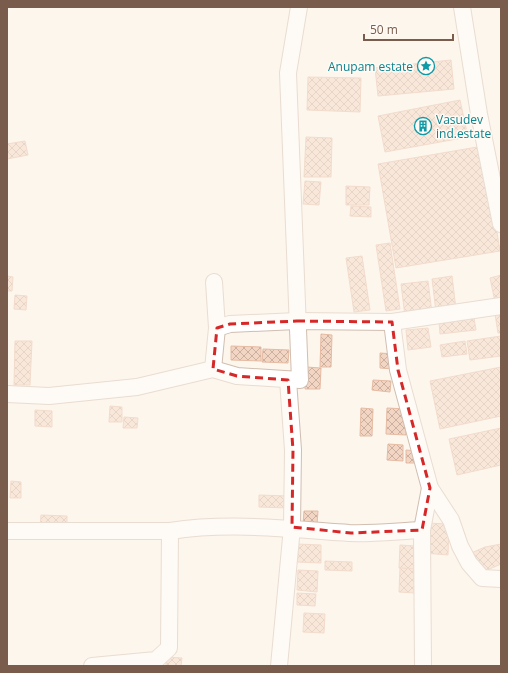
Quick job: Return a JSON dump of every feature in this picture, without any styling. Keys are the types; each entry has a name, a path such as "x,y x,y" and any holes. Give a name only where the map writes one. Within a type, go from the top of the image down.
{"street":[{"path":"7,394 49,396 137,387 213,369 237,376 300,380 288,73 299,7"},
{"path":"462,7 479,114 501,224"},
{"path":"213,369 217,328 214,282"},
{"path":"217,328 230,324 297,321 392,322 501,306"},
{"path":"392,322 398,370 430,488 451,520 460,546 469,562 482,578 501,579"},
{"path":"279,666 292,527 293,450 288,380"},
{"path":"423,666 422,530 430,488"},
{"path":"7,531 170,532 194,528 292,527 351,533 422,530"},
{"path":"92,666 156,660 169,648 170,532"}],"highlighted area":[{"path":"297,321 392,322 398,370 430,488 422,530 351,533 292,527 293,450 288,380 237,376 213,369 217,328 230,324"}],"building":[{"path":"451,60 454,89 378,96 375,68"},
{"path":"308,77 361,78 360,112 307,110"},
{"name":"Vasudev ind.estate","path":"460,100 468,137 385,152 378,116"},
{"path":"306,137 332,138 331,177 304,177"},
{"path":"25,141 28,155 7,159 7,144"},
{"path":"483,146 500,251 396,268 378,164"},
{"path":"305,181 321,182 319,205 303,204"},
{"path":"346,186 370,187 369,205 346,205"},
{"path":"351,206 371,207 371,217 350,216"},
{"path":"390,243 400,309 386,311 376,245"},
{"path":"362,256 370,310 354,312 346,258"},
{"path":"501,275 501,301 495,302 490,278"},
{"path":"7,276 13,277 12,291 7,291"},
{"path":"452,276 456,309 436,312 432,279"},
{"path":"428,281 432,313 405,316 401,284"},
{"path":"15,295 27,296 26,310 14,309"},
{"path":"495,314 501,314 501,333 498,333"},
{"path":"474,318 476,330 440,334 439,322"},
{"path":"428,328 431,347 408,350 406,330"},
{"path":"321,334 332,335 331,367 320,367"},
{"path":"501,336 501,356 470,360 467,341"},
{"path":"15,341 32,341 30,385 14,385"},
{"path":"465,341 467,354 442,357 440,345"},
{"path":"231,346 261,347 261,361 231,360"},
{"path":"263,349 289,350 288,363 262,362"},
{"path":"380,353 394,354 393,369 380,368"},
{"path":"306,367 321,368 320,389 305,389"},
{"path":"501,367 501,416 440,429 430,381"},
{"path":"373,380 391,381 390,392 372,390"},
{"path":"110,406 122,407 122,422 109,422"},
{"path":"361,408 373,409 372,436 360,436"},
{"path":"387,408 407,409 406,435 386,434"},
{"path":"35,410 52,411 52,427 35,426"},
{"path":"124,417 138,418 137,428 123,428"},
{"path":"501,428 501,465 457,475 449,439"},
{"path":"388,444 403,445 403,461 387,460"},
{"path":"406,450 417,451 417,463 406,463"},
{"path":"11,481 21,482 21,498 10,498"},
{"path":"259,495 288,496 287,508 259,507"},
{"path":"304,511 318,511 317,525 303,524"},
{"path":"41,515 67,516 67,528 40,527"},
{"path":"426,523 449,524 448,555 424,553"},
{"path":"297,544 321,545 321,563 297,562"},
{"path":"501,544 501,564 485,571 469,554 485,547"},
{"path":"400,545 416,546 414,569 399,568"},
{"path":"325,561 352,562 352,571 325,570"},
{"path":"400,568 416,569 414,593 399,592"},
{"path":"298,570 318,571 317,592 297,590"},
{"path":"297,593 316,594 315,606 297,605"},
{"path":"304,613 325,614 324,633 303,632"},
{"path":"166,657 182,658 181,666 166,666"}],"place":[{"name":"Anupam estate","path":"426,66"},
{"name":"Vasudev ind.estate","path":"423,126"}]}
